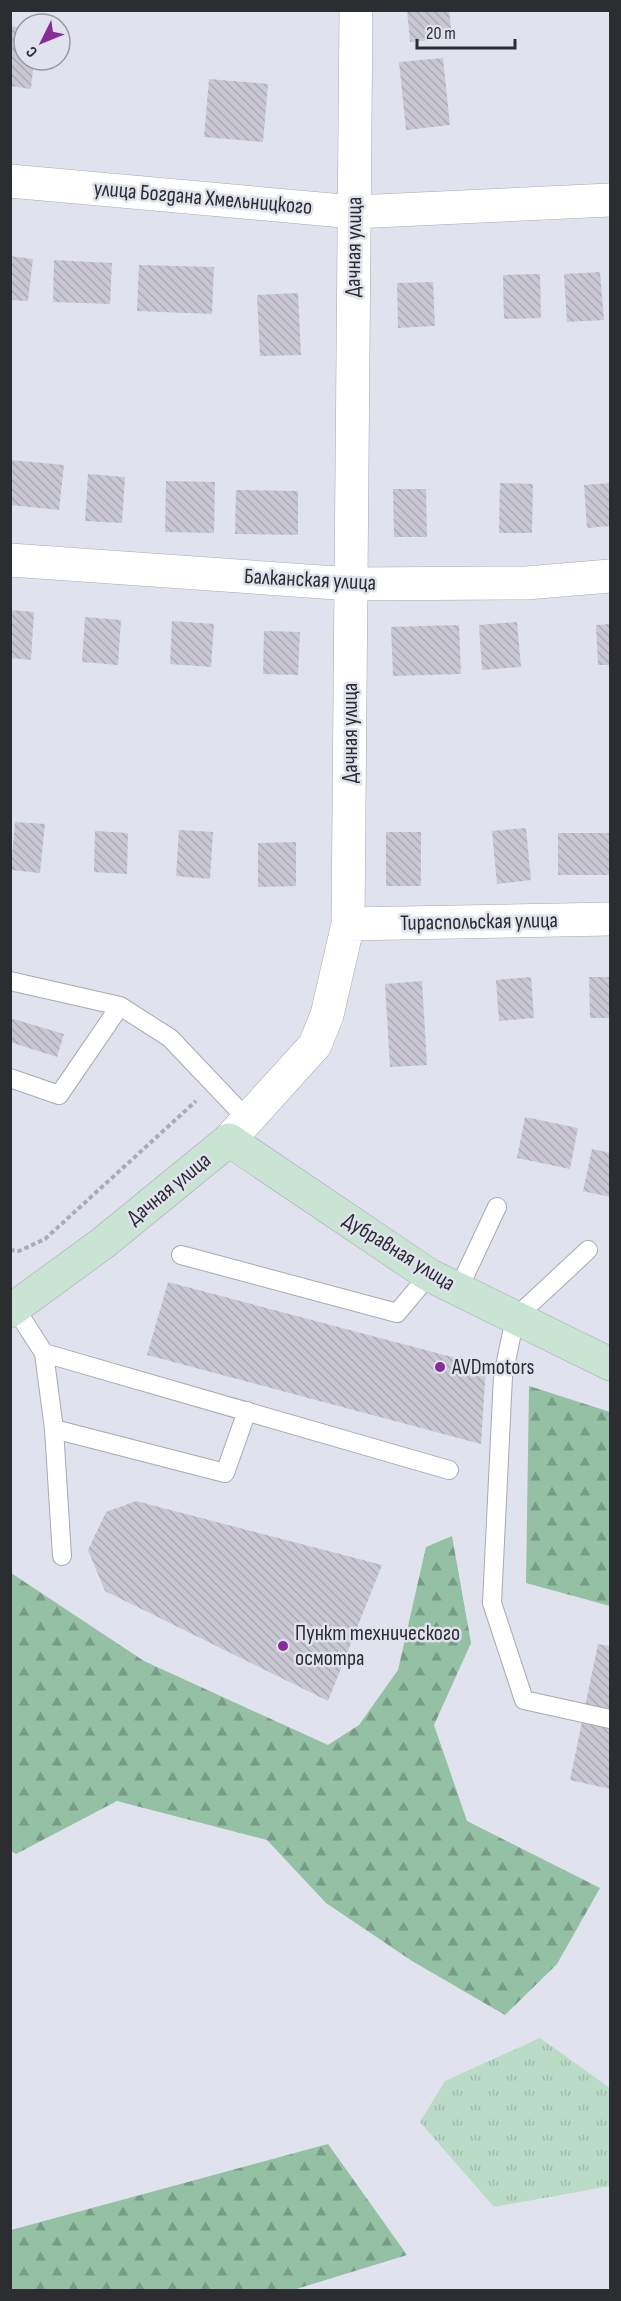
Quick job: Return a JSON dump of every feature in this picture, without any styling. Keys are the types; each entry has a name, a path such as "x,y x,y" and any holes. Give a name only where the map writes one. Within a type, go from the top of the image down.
{"main road":[{"name":"Дубравная улица","path":"238,1130 429,1275 610,1364"},
{"name":"Дачная улица","path":"13,1309 103,1243 238,1130"}],"street":[{"name":"Дачная улица","path":"238,1130 315,1045 327,1015 348,924 356,10"},
{"name":"улица Богдана Хмельницкого","path":"10,181 354,212 610,200"},
{"name":"Балканская улица","path":"10,560 351,584 526,583 610,576"},
{"name":"Тираспольская улица","path":"348,924 610,919"}],"lane":[{"path":"10,981 120,1006 170,1038 214,1084 238,1130"},
{"path":"10,1078 58,1095 120,1006"},
{"path":"458,1290 497,1207"},
{"path":"588,1250 514,1318 503,1376 492,1603 524,1700 610,1719"},
{"path":"181,1255 397,1312 429,1275"},
{"path":"13,1309 44,1353 54,1429 62,1556"},
{"path":"44,1353 449,1470"},
{"path":"54,1429 225,1473 247,1411"}],"path":[{"path":"10,1250 19,1251 45,1239 214,1084"}],"green space":[{"path":"529,1386 610,1412 610,1606 526,1583"},
{"path":"452,1536 471,1643 434,1725 467,1821 600,1888 557,1964 505,2015 412,1961 326,1903 267,1840 117,1801 16,1854 11,1851 11,1573 144,1661 328,1745 359,1725 398,1670 426,1547"},
{"path":"540,2038 610,2088 610,2186 494,2207 420,2122 445,2081"},
{"path":"328,2144 407,2255 293,2290 11,2290 11,2230"}],"building":[{"path":"407,10 449,10 452,38 410,42"},
{"path":"10,26 12,26 12,72 33,72 31,89 10,86"},
{"path":"443,58 450,125 406,130 399,62"},
{"path":"209,79 268,84 263,142 204,137"},
{"path":"10,256 33,259 28,301 10,300"},
{"path":"54,260 112,263 110,304 53,302"},
{"path":"139,265 214,267 212,314 137,311"},
{"path":"600,272 604,320 567,322 564,274"},
{"path":"540,274 541,318 504,319 503,275"},
{"path":"433,282 435,326 398,328 397,283"},
{"path":"298,293 301,355 260,356 257,295"},
{"path":"10,460 64,465 59,510 10,505"},
{"path":"88,474 125,477 122,523 85,521"},
{"path":"166,481 215,482 214,533 165,532"},
{"path":"500,483 533,484 532,533 499,533"},
{"path":"610,483 610,526 587,528 584,485"},
{"path":"393,489 426,489 427,537 394,537"},
{"path":"236,490 298,491 298,535 235,534"},
{"path":"10,610 34,612 31,660 10,658"},
{"path":"85,617 121,620 118,665 82,662"},
{"path":"172,621 214,624 211,667 170,664"},
{"path":"517,622 521,667 482,670 479,625"},
{"path":"610,624 610,665 598,665 596,625"},
{"path":"459,625 461,674 393,676 391,627"},
{"path":"264,631 300,632 298,675 263,674"},
{"path":"15,822 45,824 40,873 11,870"},
{"path":"526,828 531,880 497,884 492,831"},
{"path":"179,830 213,832 210,879 176,876"},
{"path":"95,831 128,833 127,874 94,872"},
{"path":"386,832 421,832 421,886 386,886"},
{"path":"558,833 610,833 610,875 558,875"},
{"path":"296,842 296,886 258,887 258,843"},
{"path":"531,977 534,1018 499,1021 496,980"},
{"path":"589,977 610,977 610,1018 590,1018"},
{"path":"422,981 427,1065 390,1067 385,984"},
{"path":"10,1018 64,1034 57,1057 10,1042"},
{"path":"525,1117 578,1128 570,1169 517,1158"},
{"path":"592,1149 610,1153 610,1197 583,1191"},
{"path":"168,1282 486,1366 481,1444 147,1355"},
{"name":"Пункт технического осмотра","path":"136,1501 382,1565 328,1701 105,1591 88,1550 106,1512"},
{"path":"598,1644 610,1646 610,1789 570,1780"}],"place":[{"name":"AVDmotors","path":"440,1367"},
{"name":"Пункт технического осмотра","path":"283,1646"}]}
